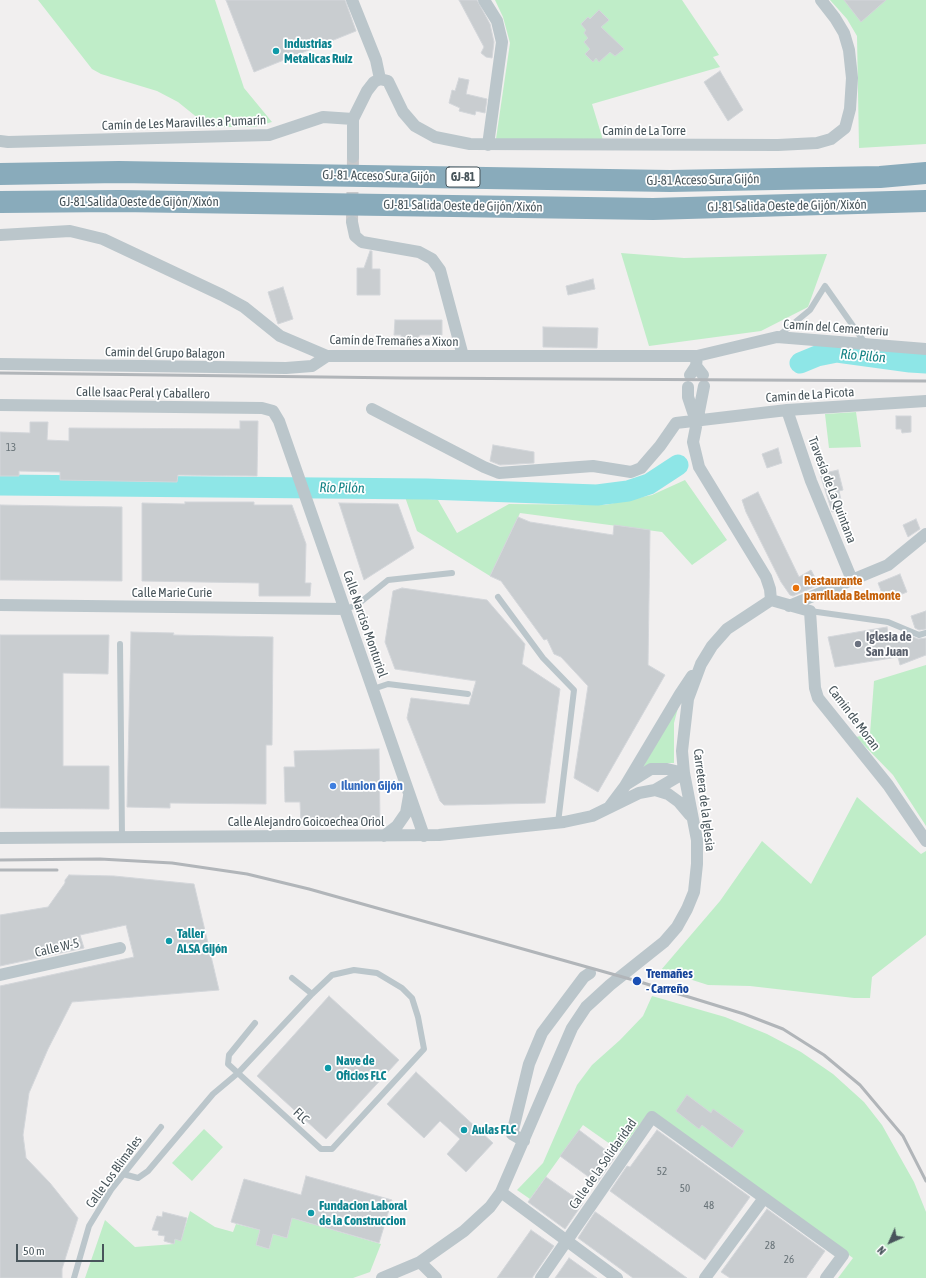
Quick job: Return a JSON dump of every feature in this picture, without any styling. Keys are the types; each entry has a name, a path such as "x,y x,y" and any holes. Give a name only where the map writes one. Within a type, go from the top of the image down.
{"highway":[{"name":"GJ-81 Acceso Sur a Gijón","path":"0,174 119,172 670,181 880,177 926,173"},
{"name":"GJ-81 Salida Oeste de Gijón/Xixón","path":"0,202 119,201 653,209 926,201"}],"street":[{"path":"352,0 376,60 380,79 374,82 367,91 353,119 353,157"},
{"path":"484,0 497,21 502,42 488,145"},
{"name":"Camín de La Torre","path":"380,79 388,81 403,112 415,126 435,137 470,144 778,145 817,143 831,139 845,128 850,109 852,78 849,50 844,33 821,0"},
{"name":"Camín de Les Maravilles a Pumarín","path":"0,141 269,135 323,117 353,119"},
{"path":"352,222 355,236 362,242 419,252 432,259 440,270 463,356"},
{"name":"Camín de Tremañes a Xixon","path":"0,235 70,231 103,239 222,295 244,307 280,336 327,356 463,356 693,371"},
{"name":"Camín del Cementeriu","path":"693,371 777,337 865,343 926,350"},
{"name":"Camin del Grupo Balagon","path":"0,364 286,368 312,366 327,356"},
{"path":"693,371 704,381 693,442 699,467 766,577 770,589 771,600 810,611"},
{"path":"693,371 688,398 696,420"},
{"name":"Camin de La Picota","path":"372,409 484,468 499,473 593,466 631,472 641,468 660,446 676,423 787,410 926,401"},
{"name":"Calle Isaac Peral y Caballero","path":"0,405 262,408 273,411 279,421"},
{"name":"Travesía de La Quintana","path":"787,410 811,481 852,580"},
{"name":"Calle Narciso Monturiol","path":"279,421 424,836"},
{"path":"789,606 888,565 926,534"},
{"name":"Carretera de la Iglesia","path":"382,1278 420,1262 464,1231 490,1207 501,1192 572,1028 586,1007 610,985 664,942 677,927 688,909 694,892 697,864 697,840 691,816 682,751 683,731 688,699 701,664 712,646 728,629 771,600"},
{"name":"Calle Marie Curie","path":"0,605 345,609"},
{"name":"Camin de Moran","path":"810,611 815,688 818,698 888,785 926,841"},
{"name":"Calle Alejandro Goicoechea Oriol","path":"609,808 625,786 680,694 701,664"},
{"name":"Calle Alejandro Goicoechea Oriol","path":"625,786 651,769 667,769 684,773"},
{"name":"Calle Alejandro Goicoechea Oriol","path":"0,838 424,836 558,823 592,816 639,793 655,790 684,773"},
{"path":"655,790 668,794 679,802 691,816"},
{"path":"384,836 397,826 406,813 410,795"},
{"name":"Calle W-5","path":"0,975 120,948"},
{"path":"524,1141 512,1134 529,1064 542,1033 584,977 590,973"},
{"name":"Calle de la Solidaridad","path":"541,1278 652,1117 843,1255 826,1278"},
{"path":"501,1192 617,1278"},
{"path":"706,1278 764,1198"},
{"path":"420,1262 436,1278"}],"lane":[{"path":"777,337 810,310 825,286 865,343"},
{"path":"345,609 357,605 388,580 452,573"},
{"path":"498,597 543,658 574,690 558,823"},
{"path":"810,611 888,622 919,636 926,633"},
{"path":"120,644 122,837"},
{"path":"373,689 388,684 468,694"},
{"name":"FLC","path":"255,1023 229,1055 228,1064 321,1149 332,1148 424,1049 418,1017 412,998 402,988 377,973 354,970 332,975 312,994"},
{"path":"123,1174 138,1178 148,1171 213,1094 238,1072 312,994 292,978"},
{"name":"Calle Los Blimales","path":"74,1278 89,1226 111,1190 161,1126"}],"green space":[{"path":"38,0 215,0 244,88 272,122 254,127 209,127 178,102 157,91 101,74 92,69"},
{"path":"495,0 682,0 719,55 713,57 720,67 592,104 603,140 496,139 510,43 503,17"},
{"path":"830,0 926,0 926,144 859,148 857,36 847,19"},
{"path":"621,253 684,258 827,254 808,307 761,331 649,346"},
{"path":"856,412 861,447 829,448 825,414"},
{"path":"685,480 727,540 692,565 662,532 520,513 490,576 417,531 405,497 438,500 457,533 509,504 605,505 652,495"},
{"path":"926,665 926,826 893,775 856,737 870,734 874,681"},
{"path":"679,704 674,723 674,763 654,763 643,767"},
{"path":"857,797 921,854 926,851 926,935 872,977 870,998 854,998 750,986 708,985 661,970 720,901 762,841 811,884"},
{"path":"652,996 725,1017 767,1034 801,1052 833,1074 864,1102 882,1125 914,1182 926,1212 926,1278 838,1278 853,1258 649,1112 620,1151 583,1125 530,1199 517,1190 543,1163 577,1085 592,1065 620,1040 643,1016"},
{"path":"204,1129 223,1147 192,1181 172,1163"},
{"path":"190,1211 215,1227 233,1232 236,1224 260,1230 256,1245 269,1249 273,1234 287,1238 292,1218 381,1244 370,1272 353,1278 85,1278 105,1220 135,1247 174,1244 175,1239 181,1240"}],"building":[{"name":"Industrias Metalicas Ruiz","path":"226,0 345,0 356,31 254,72"},
{"path":"459,0 477,0 490,24 494,42 492,58 486,57 481,53 484,47"},
{"path":"844,0 886,0 861,22"},
{"path":"599,10 609,20 601,27 624,49 615,56 610,52 599,62 596,58 593,62 585,54 590,49 584,42 588,38 584,33 586,30 581,24 588,17 590,19"},
{"path":"720,71 743,110 728,121 704,82"},
{"path":"459,78 469,80 466,94 487,99 485,113 476,111 475,115 459,111 460,108 449,103 452,90 455,91"},
{"path":"370,251 372,251 372,269 380,269 380,295 357,295 357,268 364,268"},
{"path":"593,279 595,289 568,295 566,286"},
{"path":"283,287 293,319 278,324 268,292"},
{"path":"395,320 442,320 442,335 420,335 417,339 401,339 401,335 394,335"},
{"path":"543,327 598,328 597,348 543,347"},
{"path":"896,416 911,416 911,432 902,433 901,429 896,429"},
{"path":"240,421 258,421 257,476 178,475 177,482 60,480 60,472 19,471 19,476 0,476 0,432 30,433 30,422 48,422 47,440 69,441 69,428 240,429"},
{"path":"493,445 534,452 534,463 500,465 490,461"},
{"path":"778,448 782,463 767,468 762,454"},
{"path":"838,470 843,490 839,491 843,508 832,512 820,474"},
{"path":"758,492 799,577 811,570 819,585 793,596 790,595 781,582 746,512 742,500"},
{"path":"185,502 254,502 254,505 292,505 306,544 305,583 311,583 310,596 259,596 259,583 142,581 142,503 185,504"},
{"path":"339,503 398,504 414,548 364,580"},
{"path":"0,505 122,507 122,581 0,580"},
{"path":"518,517 530,522 613,535 614,525 650,530 648,665 665,675 598,792 574,778 588,686 561,657 554,654 547,639 544,640 501,581 490,576"},
{"path":"916,519 920,529 908,537 903,525"},
{"path":"900,574 907,592 885,601 878,583"},
{"path":"402,588 487,600 525,644 522,664 560,689 545,803 444,805 440,801 407,718 411,698 469,705 476,681 395,669 385,642 393,591"},
{"path":"926,611 926,629 919,630 915,628 911,616"},
{"path":"887,627 889,639 906,634 918,639 926,638 926,655 900,665 898,657 835,667 828,637"},
{"path":"131,632 174,633 173,635 273,637 272,745 266,745 266,804 170,803 170,808 127,807"},
{"path":"0,635 109,635 108,674 63,673 63,766 109,766 109,809 0,808"},
{"path":"379,749 380,822 301,824 300,802 285,802 284,767 295,767 294,751"},
{"path":"69,875 114,876 194,884 219,990 72,1002 48,1049 29,1093 23,1135 26,1158 50,1183 78,1218 62,1269 62,1278 0,1278 0,986 134,957 126,925 80,935 84,948 0,966 0,915 48,907"},
{"name":"Nave de Oficios FLC","path":"329,996 399,1060 326,1139 257,1076"},
{"name":"Aulas FLC","path":"416,1072 493,1143 466,1172 447,1154 460,1139 440,1121 424,1138 387,1104"},
{"path":"687,1095 711,1113 713,1109 744,1131 732,1148 702,1125 699,1129 676,1111"},
{"path":"579,1130 615,1157 597,1183 560,1156"},
{"path":"657,1130 750,1197 705,1260 610,1191 627,1166 630,1167"},
{"name":"Fundacion Laboral de la Construccion","path":"306,1176 392,1200 379,1243 292,1218 287,1238 273,1234 269,1249 256,1245 260,1230 231,1222 244,1179 301,1195"},
{"path":"546,1177 583,1203 565,1229 528,1202"},
{"path":"767,1209 825,1251 806,1278 730,1278 721,1272"},
{"path":"163,1212 187,1218 181,1241 175,1239 174,1244 164,1241 165,1236 158,1235 159,1231 152,1230 157,1216 162,1217"},
{"path":"595,1212 687,1278 633,1278 578,1238"},
{"path":"531,1230 554,1246 532,1278 497,1278"},
{"path":"569,1258 597,1278 555,1278"}],"waterway":[{"name":"Río Pilón","path":"800,363 817,356 837,352 926,363"},
{"name":"Río Pilón","path":"0,485 427,489 597,495 628,491 649,484 678,465"}],"tunnel":[{"path":"352,222 353,157"}],"railway":[{"path":"0,373 404,378 926,381"},
{"path":"0,860 100,859 172,863 247,874 309,889 637,981 744,1014 783,1029 824,1055 860,1085 903,1136 926,1181"},
{"path":"0,870 57,870"}],"place":[{"name":"Industrias Metalicas Ruiz","path":"276,51"},
{"name":"Restaurante parrillada Belmonte","path":"796,588"},
{"name":"Iglesia de San Juan","path":"858,644"},
{"name":"Ilunion Gijón","path":"333,786"},
{"name":"Taller ALSA Gijón","path":"169,941"},
{"name":"Tremañes - Carreño","path":"637,981"},
{"name":"Nave de Oficios FLC","path":"328,1068"},
{"name":"Aulas FLC","path":"464,1130"},
{"name":"Fundacion Laboral de la Construccion","path":"311,1213"}]}
